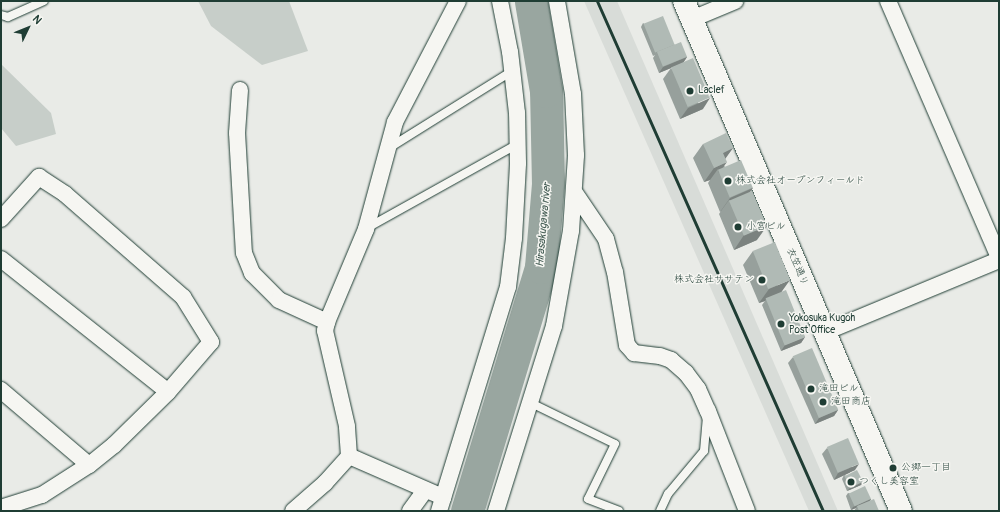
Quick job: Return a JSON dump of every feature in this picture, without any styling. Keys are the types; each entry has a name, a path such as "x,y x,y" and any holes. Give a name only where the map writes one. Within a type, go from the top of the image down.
{"street":[{"path":"293,511 325,483 349,456 347,426 325,331 327,322 366,228 395,122 420,71 458,1"},
{"path":"349,456 425,490 441,504 508,287 514,238 518,144 512,72 500,1"},
{"path":"496,511 531,403 558,306 575,193 573,94 557,1"},
{"path":"688,10 735,1"},
{"path":"825,332 999,259 888,1"},
{"name":"衣笠通り","path":"688,10 901,511"},
{"path":"240,90 237,133 247,260 252,273 279,300 327,322"},
{"path":"1,219 39,177 65,194 183,297 211,342 168,392 114,444 89,465 42,495 1,508"},
{"path":"575,193 606,239 615,272 627,346 634,353 660,356 671,360 686,373 698,389 747,511"},
{"path":"1,259 168,392"},
{"path":"1,390 89,465"},
{"path":"410,511 425,490"}],"lane":[{"path":"1,15 8,16 44,1"},
{"path":"387,149 512,72"},
{"path":"366,228 518,144"},
{"path":"531,403 615,444 588,499 619,511"},
{"path":"660,511 668,494 704,451 703,434 708,411"}],"shaded area":[{"path":"198,1 289,1 308,51 262,65 211,26"},
{"path":"584,1 617,1 838,511 809,511"},
{"path":"1,64 51,113 56,134 16,146 1,128"}],"building":[{"path":"663,16 675,45 655,53 644,24"},
{"path":"681,42 687,57 663,67 657,52"},
{"path":"693,58 710,98 688,107 671,67"},
{"path":"726,133 733,148 723,153 727,162 714,168 703,144"},
{"path":"741,160 753,188 730,197 718,170"},
{"path":"752,191 767,226 744,236 729,201"},
{"path":"775,242 790,280 768,289 753,251"},
{"name":"Yokosuka Kugoh Post Office","path":"786,290 805,337 785,346 766,298"},
{"name":"滝田ビル","path":"812,348 838,410 819,418 793,356"},
{"path":"848,438 859,464 838,473 827,447"},
{"name":"つくし美容室","path":"857,470 863,482 850,488 845,476"},
{"path":"865,486 871,499 855,506 849,494"},
{"path":"874,499 879,511 859,511 857,506"}],"waterway":[{"name":"Hirasakugawa river","path":"467,511 541,267 548,184 546,91 531,1"}],"railway":[{"path":"597,1 823,511"}],"place":[{"name":"Laclef","path":"690,91"},
{"name":"株式会社オープンフィールド","path":"728,181"},
{"name":"小宮ビル","path":"738,227"},
{"name":"株式会社ササテン","path":"762,280"},
{"name":"Yokosuka Kugoh Post Office","path":"781,324"},
{"name":"滝田ビル","path":"811,389"},
{"name":"滝田商店","path":"823,402"},
{"name":"公郷一丁目","path":"893,468"},
{"name":"つくし美容室","path":"851,482"}]}
